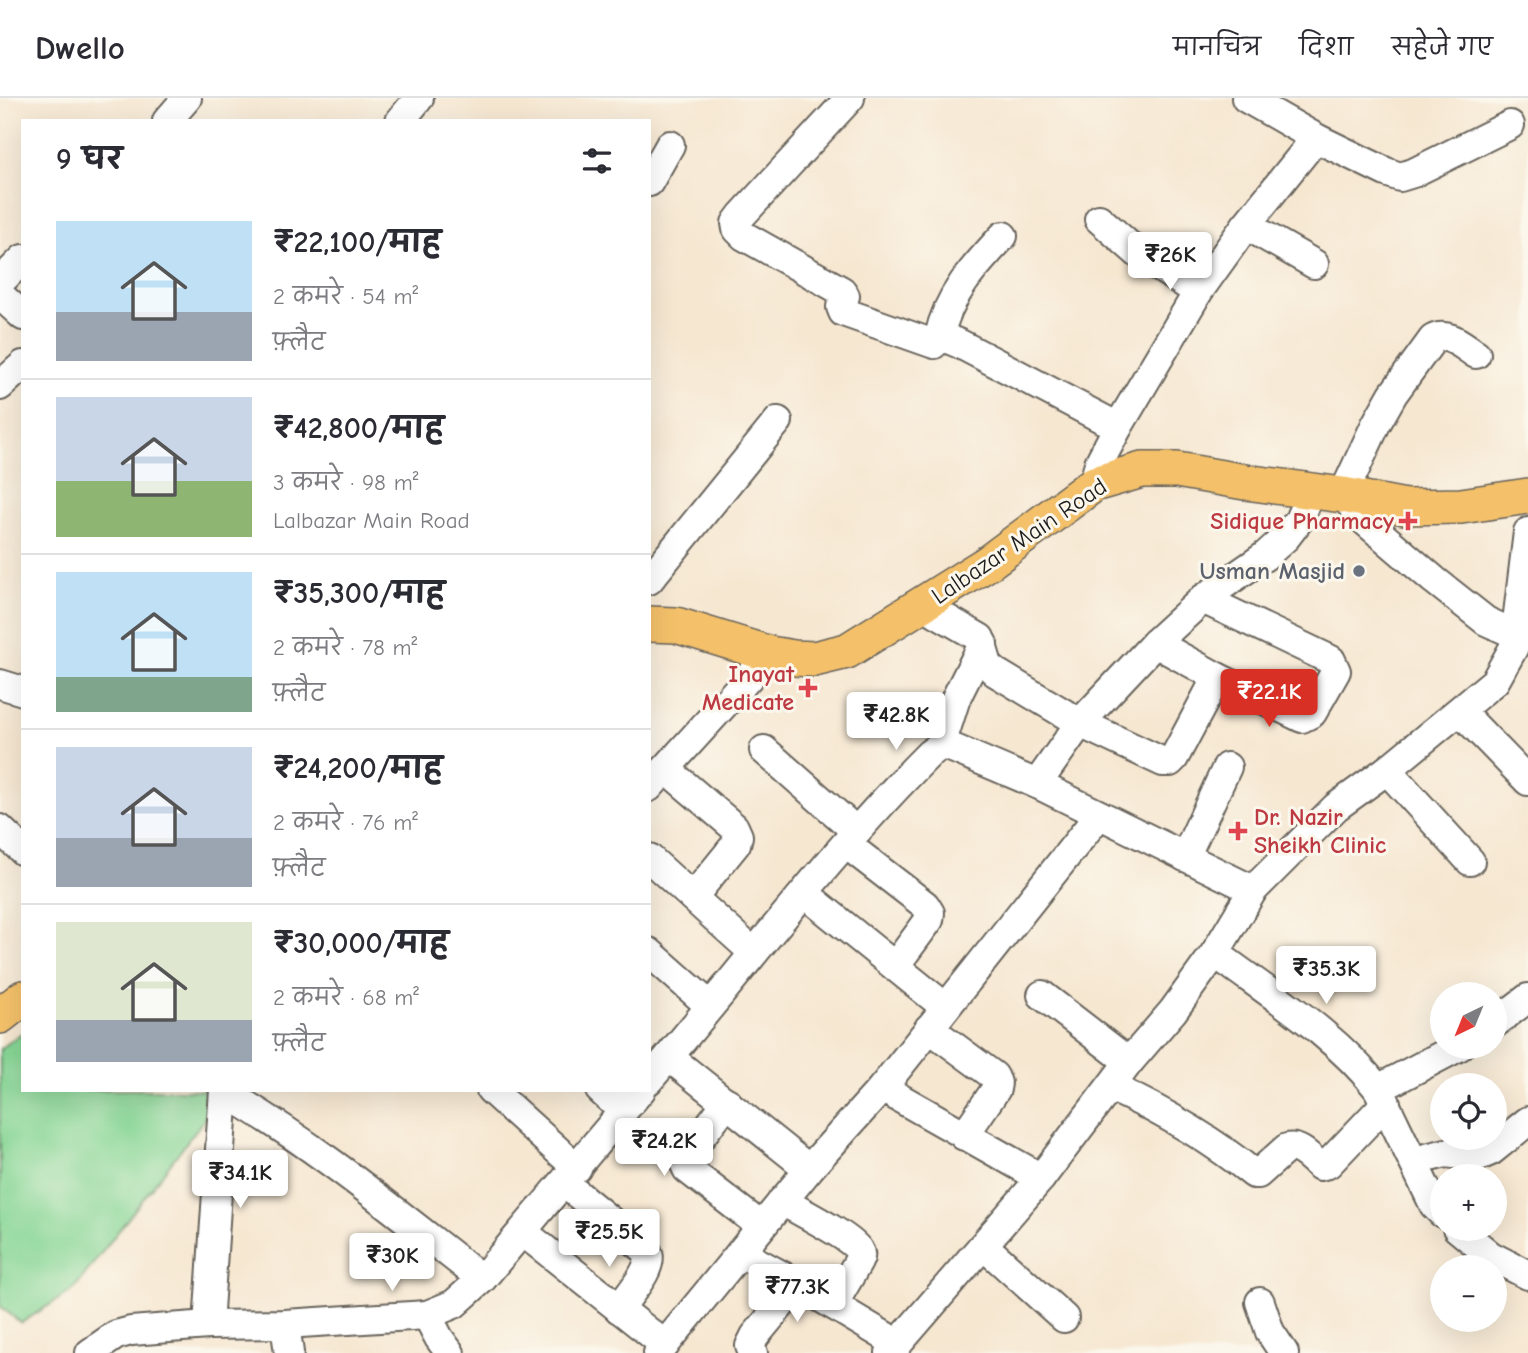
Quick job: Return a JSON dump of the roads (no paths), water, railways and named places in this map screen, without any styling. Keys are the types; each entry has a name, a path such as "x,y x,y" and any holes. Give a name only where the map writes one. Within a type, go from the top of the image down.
{"main road":[{"name":"Lalbazar Main Road","path":"652,619 770,654 814,659 847,651 988,563 1094,484 1142,470 1177,470 1405,507 1528,503"},
{"path":"0,1016 21,1000"}],"street":[{"path":"169,119 187,98"},
{"path":"402,119 419,98"},
{"path":"850,98 742,215 736,223 737,229 744,236 842,291 845,296 841,307 843,312 934,344 958,288 968,273 1003,236"},
{"path":"1246,98 1316,138 1400,177 1510,125"},
{"path":"1094,484 1099,463 1118,427 1198,292 1246,225 1316,138"},
{"path":"651,178 670,145"},
{"path":"1099,219 1140,255 1198,292"},
{"path":"1246,225 1314,264"},
{"path":"0,282 21,261"},
{"path":"0,295 21,314"},
{"path":"1037,784 1080,723 1155,643 1203,599 1265,556 1327,493 1433,339 1446,335 1476,354"},
{"path":"939,337 960,344 1118,427"},
{"path":"0,386 21,367"},
{"path":"651,578 778,421"},
{"path":"1327,493 1486,621 1521,643"},
{"path":"740,1252 833,1305 894,1349 1041,1178 1129,1062 1173,1011 1215,953 1253,890 1336,807 1387,770 1495,681 1521,643 1528,532"},
{"path":"1155,643 1217,677 1302,718 1312,713 1336,671 1331,660 1203,599"},
{"path":"923,605 974,632 983,644 988,665 995,672 1080,723 1163,762 1170,762 1174,758 1217,677"},
{"path":"651,1078 851,837 929,754 942,745 956,698 983,644"},
{"path":"693,897 736,844 738,836 734,827 657,778 770,654"},
{"path":"0,684 21,690"},
{"path":"1460,711 1528,781"},
{"path":"942,745 1037,784 1253,890"},
{"path":"764,750 851,837 925,905 930,913 929,920 895,966"},
{"path":"1185,857 1227,767"},
{"path":"1387,770 1470,861"},
{"path":"523,1232 619,1309 662,1349 782,1201 882,1088 1099,815"},
{"path":"0,829 21,849"},
{"path":"654,873 693,897 753,952"},
{"path":"804,893 895,966 937,1018 994,1076 998,1083 996,1089 964,1136"},
{"path":"1215,953 1342,1050 1382,1096 1430,1197"},
{"path":"651,954 710,1006"},
{"path":"1042,995 1129,1062"},
{"path":"1507,1014 1528,998"},
{"path":"669,1057 809,1169"},
{"path":"1111,1087 1191,1128 1225,1150 1254,1174 1258,1174 1287,1148 1293,1147 1320,1166 1328,1164 1382,1096 1440,1059"},
{"path":"882,1088 1041,1178"},
{"path":"208,1325 224,1092"},
{"path":"226,1092 258,1111 354,1180 482,1279"},
{"path":"493,1092 570,1176 648,1251 649,1265 619,1309"},
{"path":"90,1353 116,1335 131,1331 427,1315 454,1304 482,1279 632,1101 606,1092"},
{"path":"727,1102 684,1162 687,1169 761,1226"},
{"path":"1413,1161 1446,1153 1477,1157 1491,1151 1528,1121"},
{"path":"782,1201 859,1249 858,1262 833,1305"},
{"path":"1473,1241 1491,1256 1528,1275"},
{"path":"984,1246 1064,1318"},
{"path":"754,1353 750,1346 755,1336 798,1284"},
{"path":"1260,1302 1270,1332 1284,1353"},
{"path":"427,1315 450,1353"},
{"path":"285,1324 289,1353"},
{"path":"131,1331 155,1353"}],"place":[{"name":"Sidique Pharmacy","path":"1408,521"},
{"name":"Usman Masjid","path":"1359,571"},
{"name":"Inayat Medicate","path":"808,688"},
{"name":"Dr. Nazir Sheikh Clinic","path":"1238,831"}]}
